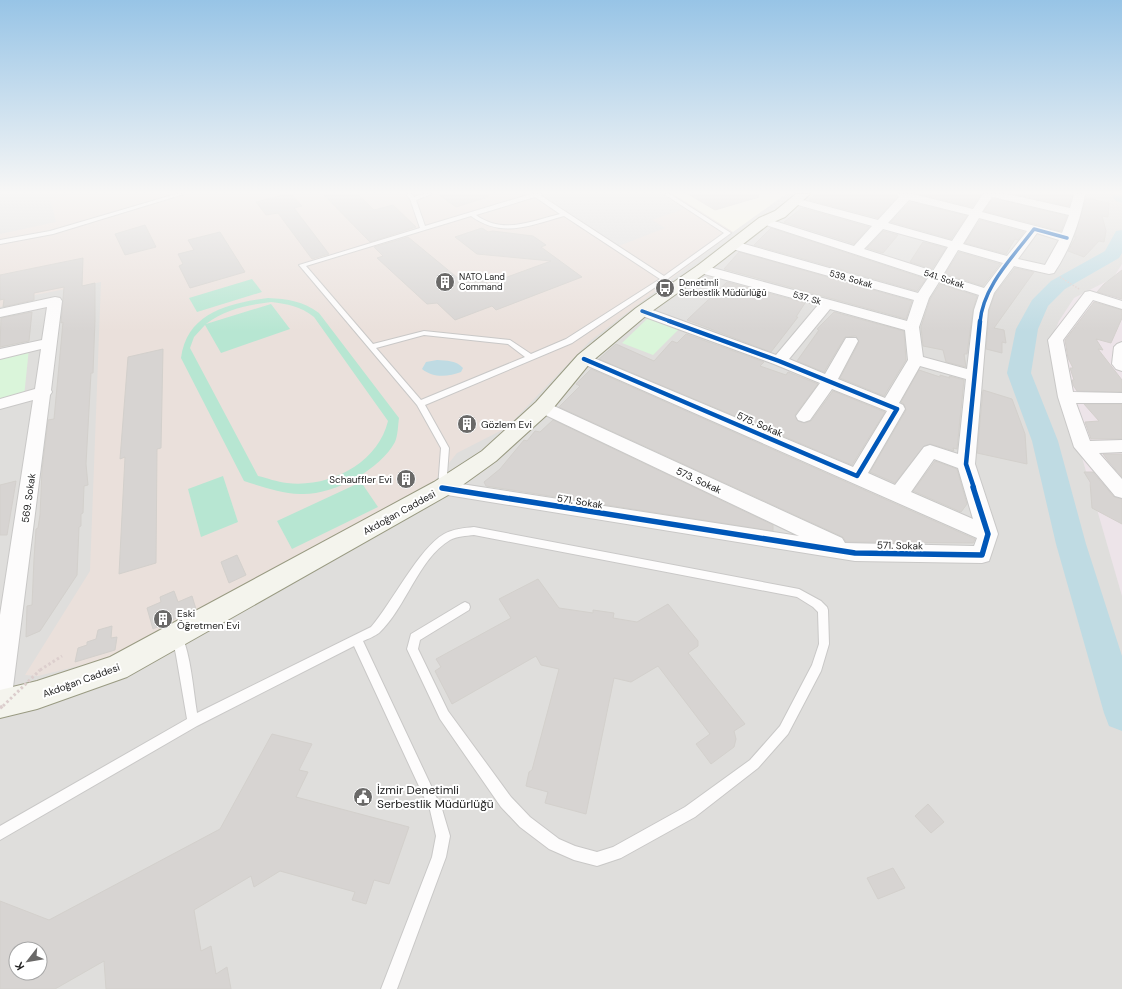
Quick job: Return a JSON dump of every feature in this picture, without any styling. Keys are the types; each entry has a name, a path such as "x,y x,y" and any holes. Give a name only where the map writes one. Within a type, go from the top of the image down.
{"main road":[{"name":"Akdoğan Caddesi","path":"0,704 37,695 117,668 442,488 489,456 543,407 584,358 642,311 702,269 739,240"}],"street":[{"name":"541. Sokak","path":"825,240 987,293"},
{"path":"857,250 866,240"},
{"path":"936,240 1010,261 1049,270 1066,240"},
{"path":"857,476 916,360 912,327 922,298 957,240"},
{"path":"988,534 966,464 981,310 987,293 1026,240"},
{"name":"539. Sokak","path":"733,245 867,284 922,298"},
{"name":"537. Sk","path":"702,269 912,327"},
{"path":"853,310 867,284"},
{"path":"1122,305 1085,292 1055,340 1066,397 1083,447 1122,491"},
{"name":"569. Sokak","path":"0,313 55,300 44,392 0,695"},
{"path":"779,361 826,304"},
{"path":"642,311 779,361 893,407"},
{"path":"804,416 829,382 851,341"},
{"path":"0,354 49,343"},
{"path":"1122,348 1120,364 1122,366"},
{"name":"575. Sokak","path":"584,358 988,534"},
{"path":"916,360 975,376"},
{"path":"0,404 44,392"},
{"path":"1066,397 1122,398"},
{"name":"573. Sokak","path":"543,407 855,553"},
{"path":"1083,447 1122,446"},
{"path":"898,495 930,451 966,464"},
{"name":"571. Sokak","path":"442,488 855,553 982,554 988,534"}],"lane":[{"path":"0,242 10,240"},
{"path":"383,240 302,265 420,404 444,448 442,488"},
{"path":"605,240 664,279"},
{"path":"420,404 570,341 664,279 718,240"},
{"path":"371,347 424,333 510,342 530,357"},
{"path":"0,833 193,722 375,630 388,617 431,551 446,538 455,534 474,531 799,593 817,604 823,610 824,644 817,667 784,730 754,764 690,812 616,853 598,859 554,844 525,822 506,802 444,715 412,649 415,637 465,607"},
{"path":"177,636 182,655 193,722"},
{"path":"357,640 436,809 442,836 439,857 389,989"}],"path":[{"path":"1049,270 1085,292"},
{"path":"0,708 40,670 62,656"}],"shaded area":[{"path":"0,240 1122,240 1122,989 0,989"},
{"path":"0,240 722,240 590,341 506,428 457,453 432,484 119,656 38,676 25,675 90,571 101,282 35,295 33,299 0,307"},
{"path":"610,240 634,240 619,246"},
{"path":"1122,264 1122,596 1083,461 1058,392 1048,346 1059,321 1074,298 1113,278"}],"green space":[{"path":"252,279 262,292 197,312 189,298"},
{"path":"268,298 289,300 301,303 319,313 399,418 396,439 388,452 367,471 354,479 326,491 300,494 279,491 244,481 181,358 185,342 192,330 201,320 225,307","holes":["271,302 299,308 314,317 388,421 383,436 374,449 350,470 335,477 320,481 287,483 258,476 190,348 194,337 205,325 221,353 290,329 271,304 206,324 213,319 237,308"]},
{"path":"648,318 679,329 653,355 622,343"},
{"path":"29,348 24,397 0,404 0,354"},
{"path":"223,476 238,522 201,537 188,489"},
{"path":"361,482 378,507 292,549 277,521"}],"water":[{"path":"437,360 454,362 463,368 461,372 441,376 431,374 422,369 426,362"}],"building":[{"path":"118,240 153,240 156,247 125,255"},
{"path":"188,240 225,240 245,272 190,288 179,266 183,264 178,254 194,250"},
{"path":"298,240 318,240 329,254 312,259"},
{"name":"NATO Land Command","path":"397,240 412,240 459,279 483,279 488,284 551,261 477,254 459,240 539,240 546,245 541,247 582,277 496,310 492,306 455,320 437,303 427,304 377,258 383,256 374,247"},
{"path":"759,240 808,240 926,279 917,291 754,245"},
{"path":"842,240 857,240 854,244"},
{"path":"874,240 894,240 883,253 867,248"},
{"path":"967,240 1014,240 1006,254 965,243"},
{"path":"1074,240 1104,240 1104,242 1099,241 1084,257 1068,251"},
{"path":"923,242 946,248 932,269 910,262"},
{"path":"739,252 912,301 906,319 724,269"},
{"path":"959,252 1000,264 983,286 945,274"},
{"path":"83,258 82,286 95,283 95,320 93,373 91,373 86,464 88,485 84,486 83,513 81,514 81,526 79,527 77,575 40,631 26,637 27,606 32,605 36,529 38,528 40,515 42,470 48,420 54,419 63,322 61,323 64,287 34,293 34,300 3,307 4,299 0,300 0,275"},
{"path":"1015,268 1034,272 994,328 1004,330 1006,343 1002,342 1002,353 986,349 989,310 995,294"},
{"path":"1122,270 1122,299 1097,292 1104,284"},
{"path":"727,282 805,303 796,317 798,317 771,352 687,320"},
{"path":"940,284 977,296 973,310 967,354 964,354 966,367 946,362 943,350 923,346 921,327 930,299"},
{"path":"1094,302 1122,310 1122,318 1111,343 1096,339 1103,350 1098,349 1122,380 1122,392 1077,391 1073,385 1072,380 1074,380 1070,368 1073,368 1068,358 1065,340"},
{"path":"32,312 29,341 0,347 1,318"},
{"path":"834,312 904,331 906,360 884,396 840,378 859,342 856,336 845,337 824,372 797,361 819,330 817,329"},
{"path":"686,334 764,362 760,366 786,375 788,372 818,384 795,415 798,421 804,423 811,421 833,391 885,412 852,465 599,359 616,344 654,361 672,341 677,343"},
{"path":"163,349 161,448 157,449 156,563 119,574 125,457 120,459 128,357"},
{"path":"591,369 975,539 973,543 846,542 843,537 559,407 580,386 576,384"},
{"path":"919,370 940,377 940,375 950,378 949,376 964,380 957,449 953,448 954,451 930,444 924,446 895,483 870,472 906,410 904,404 901,402"},
{"path":"983,390 1012,399 1025,434 1027,464 977,453"},
{"path":"1084,404 1122,404 1122,439 1091,439 1085,422 1099,421"},
{"path":"553,420 773,525 773,531 486,486 484,482 500,469 524,440 527,441 535,431 540,432"},
{"path":"1103,454 1122,454 1122,477 1109,462"},
{"path":"935,461 957,469 967,504 961,512 913,491"},
{"path":"1084,472 1093,472 1114,497 1122,499 1122,524 1092,508 1090,482"},
{"path":"16,481 7,535 0,535 0,485"},
{"path":"237,555 246,575 229,583 221,562"},
{"path":"538,579 559,608 593,613 593,610 614,613 613,618 637,622 668,604 698,641 698,646 688,653 745,724 734,731 736,739 734,747 711,764 696,744 710,734 658,666 631,682 614,678 586,814 545,803 548,792 526,786 529,772 532,770 559,669 541,665 536,656 452,704 435,671 441,667 436,659 511,618 499,599"},
{"name":"Eski Öğretmen Evi","path":"174,591 178,602 192,596 196,609 153,629 147,608 161,602 160,597"},
{"path":"112,626 111,638 117,637 115,650 75,662 78,648 87,645 87,642 96,639 98,630"},
{"path":"272,734 312,744 299,770 308,772 296,797 409,827 389,884 374,880 366,904 352,900 355,892 280,871 254,887 251,876 194,910 201,951 211,946 216,974 227,967 231,989 106,989 104,961 55,989 0,989 0,901 49,920 220,829"},
{"path":"928,804 944,822 931,833 915,816"},
{"path":"893,868 905,888 878,899 867,878"}],"waterway":[{"path":"1119,240 1112,254 1058,285 1039,304 1027,329 1019,373 1045,441 1071,544 1122,713"}],"cycle path":[{"path":"442,488 855,553 982,555 988,534 966,464 981,310 987,293 1026,240"},
{"path":"584,359 857,476 897,409 779,361 642,311"}],"place":[{"name":"NATO Land Command","path":"445,282"},
{"name":"Denetimli Serbestlik Müdürlüğü","path":"665,288"},
{"name":"Gözlem Evi","path":"467,424"},
{"name":"Schauffler Evi","path":"406,479"},
{"name":"Eski Öğretmen Evi","path":"163,619"},
{"name":"İzmir Denetimli Serbestlik Müdürlüğü","path":"363,797"}]}
